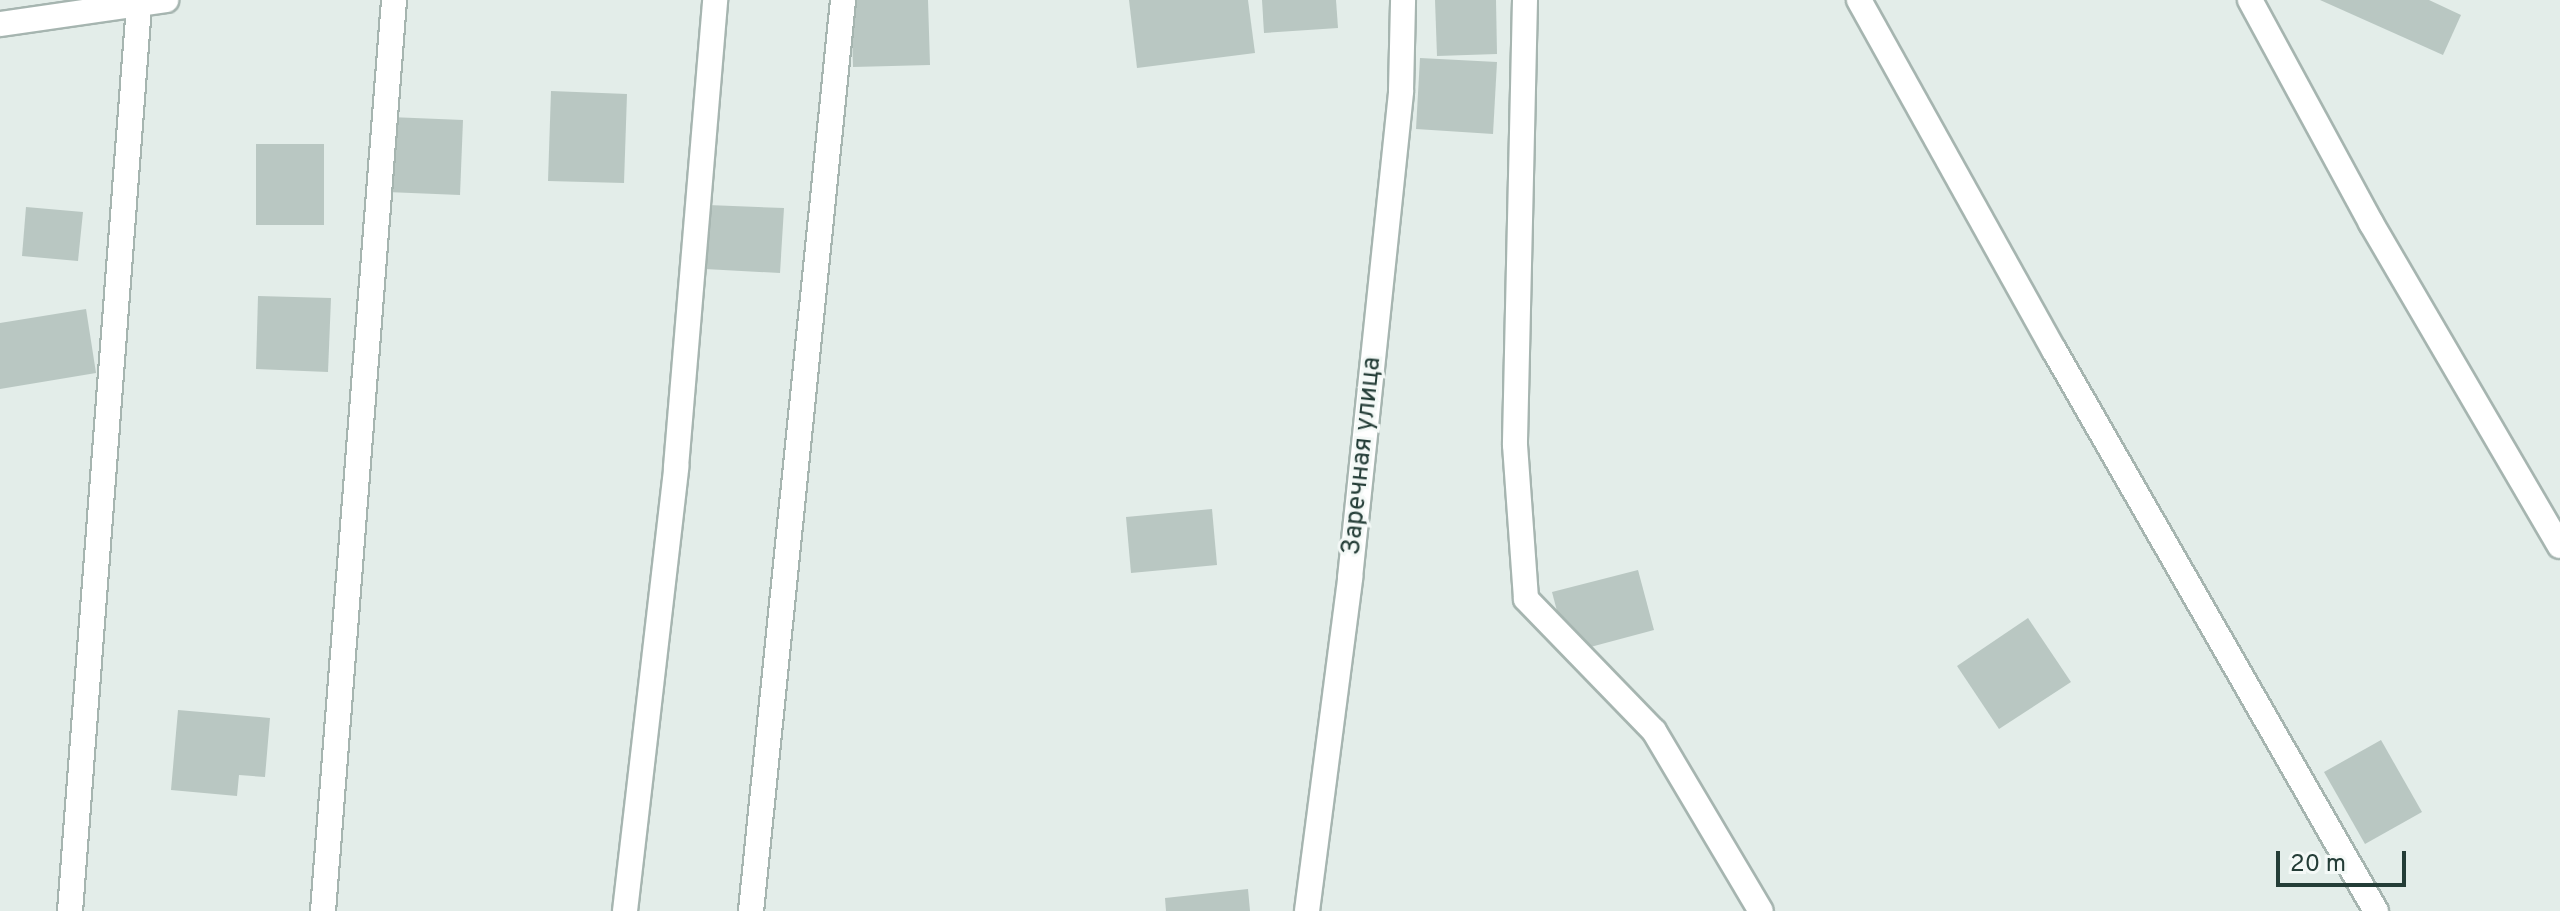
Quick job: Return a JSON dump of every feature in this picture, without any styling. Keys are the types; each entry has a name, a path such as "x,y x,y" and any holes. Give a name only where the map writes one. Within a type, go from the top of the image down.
{"street":[{"path":"0,24 166,0"},
{"path":"323,911 394,0"},
{"path":"625,911 676,467 715,0"},
{"path":"751,911 843,0"},
{"name":"Заречная улица","path":"1307,911 1350,578 1400,107 1403,0"},
{"path":"1525,0 1515,445 1526,599 1654,731 1761,911"},
{"path":"1859,0 2062,364 2376,911"},
{"path":"2250,0 2371,223 2560,546"},
{"path":"70,911 139,5"}],"building":[{"path":"851,0 928,0 930,65 853,67"},
{"path":"1129,0 1248,0 1255,53 1137,68"},
{"path":"1262,0 1336,0 1338,28 1264,33"},
{"path":"1435,0 1496,0 1497,54 1437,56"},
{"path":"2320,0 2429,0 2461,15 2443,55"},
{"path":"1420,58 1497,62 1493,134 1416,129"},
{"path":"551,91 627,94 624,183 548,181"},
{"path":"390,117 463,120 460,195 387,192"},
{"path":"256,144 324,144 324,225 256,225"},
{"path":"708,205 784,208 780,273 705,269"},
{"path":"26,207 83,212 78,261 22,256"},
{"path":"258,296 331,298 328,372 256,369"},
{"path":"86,309 96,373 0,389 0,323"},
{"path":"1212,509 1217,565 1131,573 1126,517"},
{"path":"1638,570 1654,630 1568,653 1552,592"},
{"path":"2028,618 2071,682 1999,729 1957,666"},
{"path":"178,710 270,718 265,777 239,775 237,796 171,790"},
{"path":"2381,740 2422,812 2365,844 2324,772"},
{"path":"1248,889 1250,911 1166,911 1165,898"}]}
